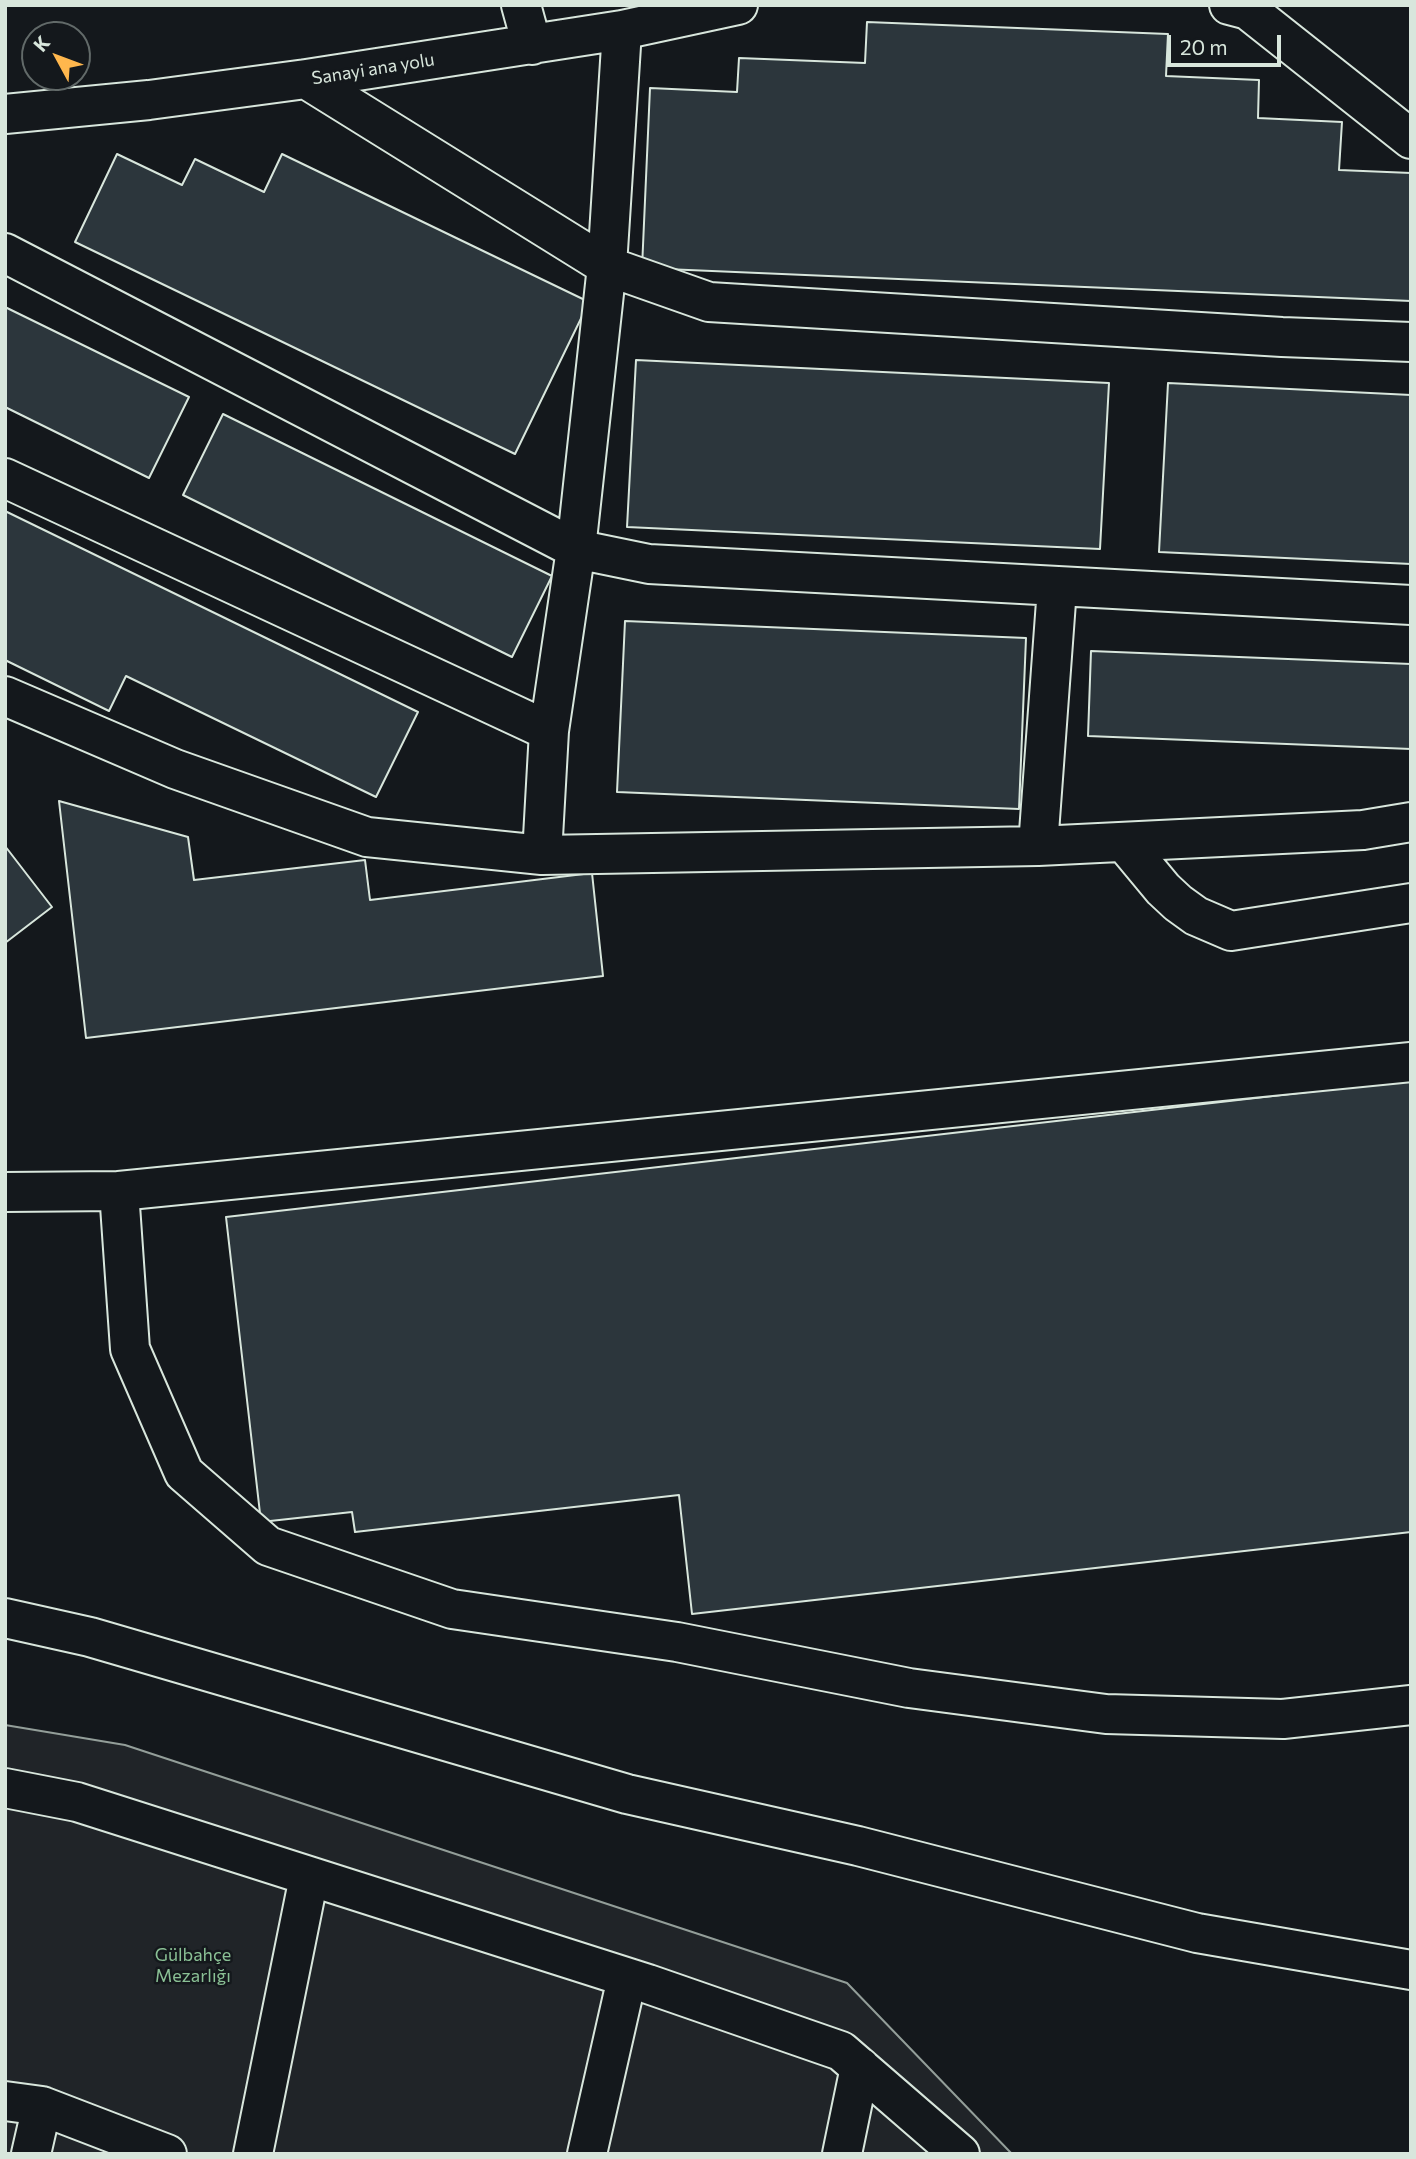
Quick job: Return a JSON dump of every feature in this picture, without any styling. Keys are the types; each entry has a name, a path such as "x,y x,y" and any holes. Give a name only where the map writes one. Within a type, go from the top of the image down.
{"street":[{"path":"521,5 532,45"},
{"name":"Sanayi ana yolu","path":"5,114 149,100 306,79 622,30 738,5"},
{"path":"1244,6 1411,139"},
{"path":"542,855 549,731 576,549 607,266 622,30"},
{"path":"306,79 607,266 709,302 1269,337 1411,342"},
{"path":"5,253 576,549 649,564 1411,606"},
{"path":"5,478 549,731"},
{"path":"1038,846 1057,588"},
{"path":"5,696 175,769 367,837 542,855 1038,846 1363,830 1411,822"},
{"path":"1124,842 1178,903 1196,916 1231,931 1411,903"},
{"path":"5,1192 119,1191 1411,1062"},
{"path":"119,1191 130,1349 184,1473 268,1546 452,1609 677,1642 909,1688 1119,1714 1283,1719 1411,1705"},
{"path":"5,1618 90,1637 627,1794 858,1846 1197,1933 1411,1970"},
{"path":"5,1788 77,1802 627,1978 841,2051 960,2154"},
{"path":"253,2154 309,1877"},
{"path":"587,2154 627,1978"},
{"path":"842,2154 860,2067"},
{"path":"31,2154 24,2103 167,2154"}],"green space":[{"name":"Gülbahçe Mezarlığı","path":"5,1725 125,1745 847,1983 1012,2154 5,2154"}],"building":[{"path":"867,22 1168,34 1166,76 1259,80 1258,118 1342,122 1339,170 1411,173 1411,301 642,268 650,88 737,92 739,58 865,63"},
{"path":"117,154 182,185 195,159 264,192 282,154 589,302 515,454 75,242"},
{"path":"5,307 189,397 149,478 5,407"},
{"path":"636,360 1109,383 1100,549 627,527"},
{"path":"1168,383 1411,395 1411,564 1159,552"},
{"path":"223,414 552,576 512,657 183,495"},
{"path":"5,511 418,712 376,797 126,676 109,711 5,660"},
{"path":"625,621 1026,638 1019,809 617,792"},
{"path":"1091,651 1411,664 1411,749 1088,736"},
{"path":"59,801 188,837 194,880 365,860 370,900 592,873 603,976 86,1038"},
{"path":"5,846 52,907 5,943"},
{"path":"1411,1080 1411,1532 692,1614 679,1495 355,1532 352,1512 261,1522 226,1217"}]}
